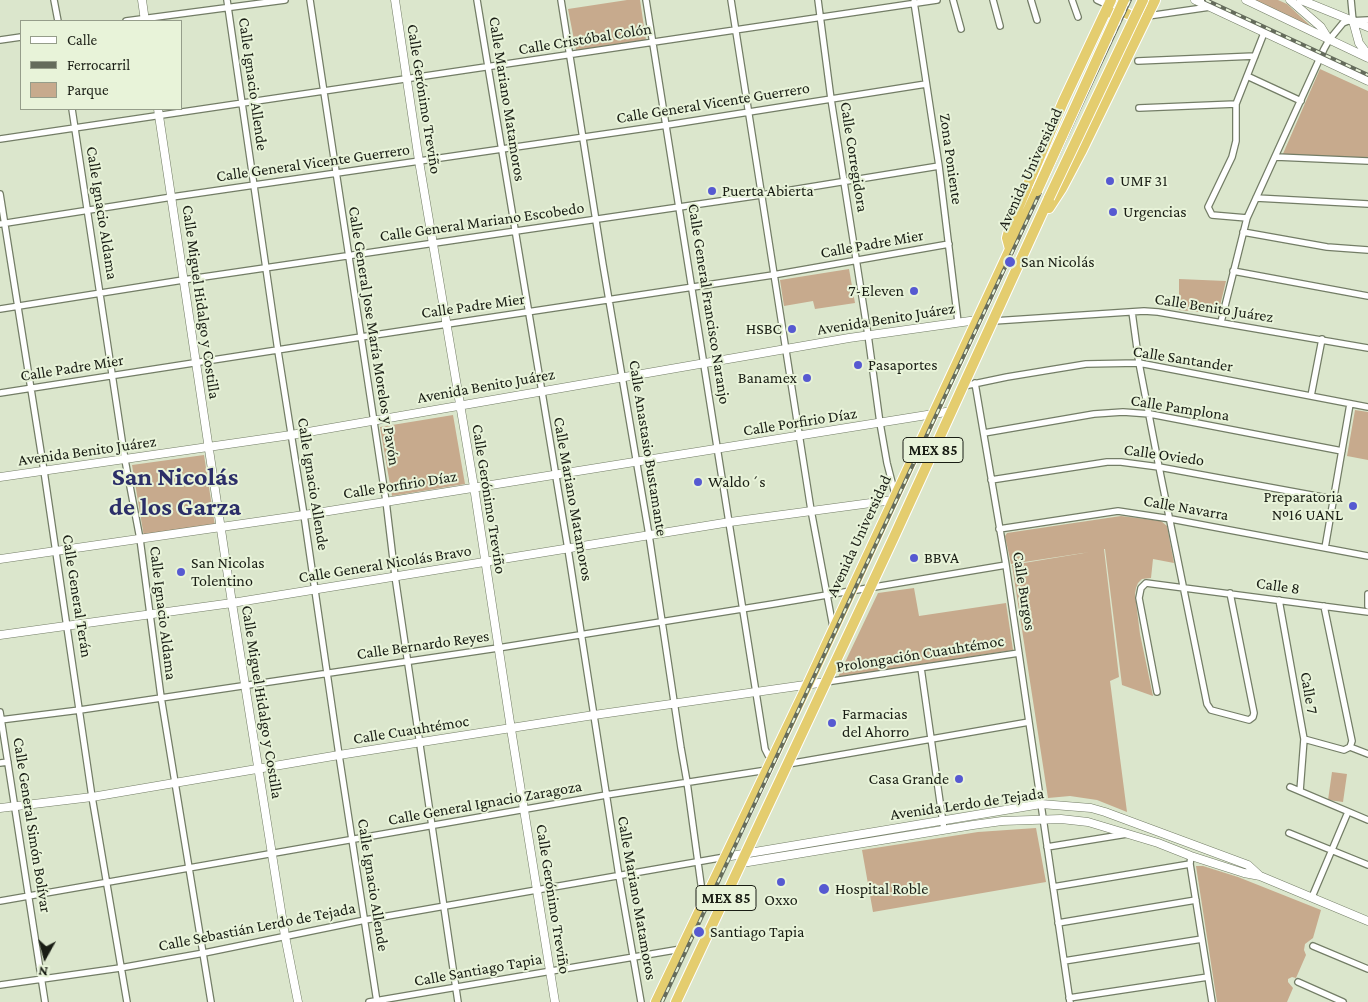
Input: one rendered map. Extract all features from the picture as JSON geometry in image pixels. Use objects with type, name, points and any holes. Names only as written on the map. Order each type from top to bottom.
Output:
[{"type":"highway","name":"Avenida Universidad","points":[[656,1002],[808,684],[1037,192],[1124,0]]},
{"type":"highway","name":"Avenida Universidad","points":[[676,1002],[964,386],[1049,198],[1143,0]]},
{"type":"highway","points":[[1040,218],[1053,204],[1062,188],[1155,0]]},
{"type":"highway","points":[[1010,249],[1007,238],[1010,227],[1063,102],[1110,3]]},
{"type":"highway","points":[[1103,17],[1110,14],[1126,13],[1133,17],[1141,30]]},
{"type":"street","points":[[54,0],[58,20]]},
{"type":"street","points":[[142,0],[145,20],[285,0]]},
{"type":"street","name":"Calle Ignacio Allende","points":[[227,0],[253,186],[377,1001]]},
{"type":"street","name":"Calle General Jose María Morelos y Pavón","points":[[310,0],[386,501],[395,576],[458,1002]]},
{"type":"street","name":"Calle Gerónimo Treviño","points":[[395,0],[432,243],[474,487],[555,1002]]},
{"type":"street","name":"Calle Mariano Matamoros","points":[[477,0],[641,1002]]},
{"type":"street","name":"Calle Anastasio Bustamante","points":[[561,0],[648,535],[704,902]]},
{"type":"street","name":"Calle General Francisco Naranjo","points":[[646,0],[765,749],[768,755],[773,758]]},
{"type":"street","points":[[730,0],[811,510],[834,628]]},
{"type":"street","name":"Calle Corregidora","points":[[818,0],[880,423],[894,498]]},
{"type":"street","name":"Calle Cristóbal Colón","points":[[182,109],[406,80],[937,0]]},
{"type":"street","points":[[953,0],[961,29]]},
{"type":"street","points":[[992,0],[1000,26]]},
{"type":"street","points":[[1031,0],[1037,20]]},
{"type":"street","points":[[1072,0],[1078,17]]},
{"type":"street","points":[[1097,0],[1110,3]]},
{"type":"street","points":[[1195,0],[1368,80]]},
{"type":"street","points":[[1246,0],[1368,57]]},
{"type":"street","points":[[1290,0],[1321,27],[1329,40]]},
{"type":"street","points":[[1301,0],[1368,27]]},
{"type":"street","points":[[1351,0],[1353,20],[1359,43],[1368,57]]},
{"type":"street","name":"Zona Poniente","points":[[914,2],[949,244],[958,322]]},
{"type":"street","points":[[1148,16],[1210,7]]},
{"type":"street","points":[[1221,322],[1247,218],[1320,58],[1329,40],[1343,23],[1353,20],[1368,20]]},
{"type":"street","points":[[1247,218],[1212,215],[1208,209],[1234,150],[1237,134],[1236,104],[1264,33]]},
{"type":"street","points":[[0,40],[20,37]]},
{"type":"street","points":[[1138,61],[1255,56]]},
{"type":"street","points":[[1247,76],[1302,100]]},
{"type":"street","name":"Calle General Vicente Guerrero","points":[[2,224],[172,197],[748,113],[926,84]]},
{"type":"street","points":[[1140,108],[1236,104]]},
{"type":"street","name":"Calle Ignacio Aldama","points":[[72,110],[140,539],[174,783],[212,1002]]},
{"type":"street","name":"Calle Cristóbal Colón","points":[[0,139],[177,110]]},
{"type":"street","name":"Calle Miguel Hidalgo y Costilla","points":[[158,112],[208,447],[222,528],[244,685],[285,936],[298,1002]]},
{"type":"street","points":[[1276,157],[1368,161]]},
{"type":"street","name":"Calle General Mariano Escobedo","points":[[0,309],[183,280],[761,195],[938,166]]},
{"type":"street","name":"Calle General Terán","points":[[0,194],[2,224],[18,306],[92,796],[127,1002]]},
{"type":"street","points":[[1256,198],[1368,204]]},
{"type":"street","points":[[1243,232],[1327,247],[1368,250]]},
{"type":"street","name":"Calle Padre Mier","points":[[0,393],[691,288],[949,244]]},
{"type":"street","points":[[1233,271],[1368,296]]},
{"type":"street","name":"Calle Benito Juárez","points":[[994,321],[1144,311],[1174,314],[1368,348]]},
{"type":"street","points":[[1132,312],[1159,466],[1208,704],[1211,710],[1249,720],[1253,717],[1254,713],[1230,593]]},
{"type":"street","name":"Avenida Benito Juárez","points":[[0,477],[291,435],[868,334],[976,320]]},
{"type":"street","points":[[1311,396],[1322,339]]},
{"type":"street","name":"Calle Santander","points":[[964,386],[1086,364],[1140,363],[1368,407]]},
{"type":"street","name":"Calle Burgos","points":[[975,383],[1006,565],[1070,1000]]},
{"type":"street","points":[[1325,548],[1350,404]]},
{"type":"street","name":"Calle Porfirio Díaz","points":[[0,559],[222,528],[952,411]]},
{"type":"street","name":"Calle Pamplona","points":[[984,434],[1094,414],[1123,412],[1150,414],[1342,451]]},
{"type":"street","name":"Calle Oviedo","points":[[991,480],[1107,462],[1122,462],[1159,466],[1333,498]]},
{"type":"street","name":"Calle General Nicolás Bravo","points":[[0,635],[232,603],[648,535],[894,498]]},
{"type":"street","name":"Calle Navarra","points":[[999,529],[1111,511],[1170,518],[1368,556]]},
{"type":"street","name":"Calle Bernardo Reyes","points":[[1,720],[498,648],[1006,565]]},
{"type":"street","name":"Calle 8","points":[[1157,692],[1139,598],[1142,586],[1150,582],[1368,612]]},
{"type":"street","points":[[1368,594],[1368,606]]},
{"type":"street","name":"Calle 7","points":[[1279,600],[1304,739],[1300,791]]},
{"type":"street","points":[[1324,606],[1352,741],[1350,748]]},
{"type":"street","name":"Prolongación Cuauhtémoc","points":[[826,682],[1019,653]]},
{"type":"street","points":[[920,668],[944,830]]},
{"type":"street","name":"Calle Cuauhtémoc","points":[[0,808],[92,796],[594,715],[826,682]]},
{"type":"street","name":"Calle General Simón Bolívar","points":[[0,712],[45,1002]]},
{"type":"street","points":[[788,764],[1029,722]]},
{"type":"street","points":[[1304,739],[1344,750],[1350,748],[1368,754]]},
{"type":"street","points":[[0,763],[8,762]]},
{"type":"street","name":"Calle General Ignacio Zaragoza","points":[[0,901],[606,795],[767,770]]},
{"type":"street","points":[[1290,787],[1368,820]]},
{"type":"street","name":"Avenida Lerdo de Tejada","points":[[725,856],[1041,804],[1106,812],[1248,865],[1260,876]]},
{"type":"street","points":[[1312,896],[1348,812]]},
{"type":"street","name":"Avenida Lerdo de Tejada","points":[[742,863],[1002,821],[1062,819],[1088,822],[1158,843],[1191,860],[1244,874],[1260,876],[1312,896],[1368,921]]},
{"type":"street","points":[[1289,833],[1368,865]]},
{"type":"street","points":[[1047,848],[1127,834]]},
{"type":"street","name":"Calle Sebastián Lerdo de Tejada","points":[[0,985],[120,968],[365,920],[725,856]]},
{"type":"street","points":[[1053,887],[1191,860],[1212,1002]]},
{"type":"street","points":[[1058,923],[1196,900]]},
{"type":"street","points":[[1064,961],[1202,939]]},
{"type":"street","points":[[1313,946],[1368,969]]},
{"type":"street","name":"Calle Santiago Tapia","points":[[369,1002],[681,949]]},
{"type":"street","points":[[1070,1000],[1208,977]]},
{"type":"street","points":[[1298,982],[1343,1002]]},
{"type":"green space","points":[[627,0],[640,0],[646,40],[576,50],[568,9]]},
{"type":"green space","points":[[1248,0],[1278,0],[1287,4],[1315,30]]},
{"type":"green space","points":[[1320,69],[1368,91],[1368,159],[1282,156]]},
{"type":"green space","points":[[849,269],[855,303],[815,309],[813,301],[784,306],[780,280]]},
{"type":"green space","points":[[1179,279],[1226,281],[1218,314],[1179,310]]},
{"type":"green space","points":[[1355,410],[1368,412],[1368,460],[1347,456]]},
{"type":"green space","points":[[453,415],[465,484],[392,496],[380,427]]},
{"type":"green space","points":[[204,455],[215,526],[144,537],[132,465]]},
{"type":"green space","points":[[1121,516],[1161,521],[1167,526],[1174,563],[1153,559],[1151,578],[1142,579],[1138,583],[1135,594],[1140,634],[1153,696],[1122,685],[1104,549],[1119,677],[1110,681],[1127,812],[1097,800],[1070,796],[1048,798],[1012,565],[1090,552],[1011,564],[1005,536],[1007,533]]},
{"type":"green space","points":[[914,588],[919,616],[1006,603],[1013,650],[838,677],[878,593]]},
{"type":"green space","points":[[1332,772],[1347,774],[1343,802],[1328,800]]},
{"type":"green space","points":[[1036,828],[1046,882],[873,912],[862,850],[978,832]]},
{"type":"green space","points":[[1196,866],[1203,866],[1238,877],[1321,910],[1313,938],[1305,944],[1304,950],[1306,955],[1296,978],[1288,979],[1293,988],[1287,1002],[1217,1002]]},
{"type":"railway","points":[[662,1002],[1130,0]]},
{"type":"railway","points":[[1206,0],[1368,75]]},
{"type":"place","name":"UMF 31","points":[[1110,181]]},
{"type":"place","name":"Puerta Abierta","points":[[712,191]]},
{"type":"place","name":"Urgencias","points":[[1113,212]]},
{"type":"place","name":"San Nicolás","points":[[1010,262]]},
{"type":"place","name":"7-Eleven","points":[[914,291]]},
{"type":"place","name":"HSBC","points":[[792,329]]},
{"type":"place","name":"Pasaportes","points":[[858,365]]},
{"type":"place","name":"Banamex","points":[[807,378]]},
{"type":"place","name":"Waldo´s","points":[[698,482]]},
{"type":"place","name":"Preparatoria Nº16 UANL","points":[[1353,506]]},
{"type":"place","name":"BBVA","points":[[914,558]]},
{"type":"place","name":"San Nicolas Tolentino","points":[[181,572]]},
{"type":"place","name":"Farmacias del Ahorro","points":[[832,723]]},
{"type":"place","name":"Casa Grande","points":[[959,779]]},
{"type":"place","name":"Oxxo","points":[[781,882]]},
{"type":"place","name":"Hospital Roble","points":[[824,889]]},
{"type":"place","name":"Santiago Tapia","points":[[699,932]]},
{"type":"district","name":"San Nicolás de los Garza","points":[[175,492]]}]
